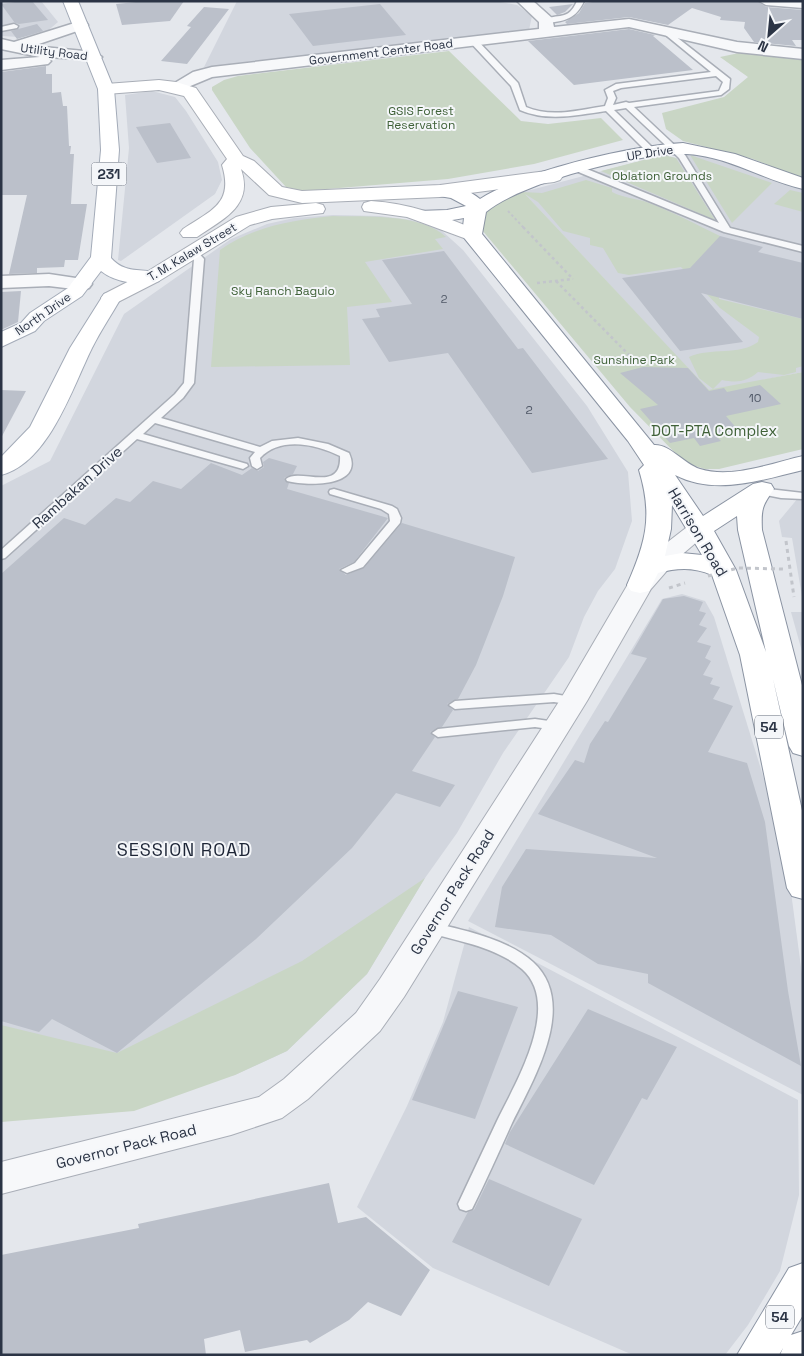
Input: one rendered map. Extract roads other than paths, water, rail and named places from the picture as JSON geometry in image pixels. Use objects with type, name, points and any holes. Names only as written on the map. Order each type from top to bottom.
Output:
[{"type":"main road","name":"231","points":[[70,1],[106,85],[110,150],[104,240],[100,258],[82,284]]},
{"type":"main road","points":[[106,85],[176,87]]},
{"type":"main road","name":"T. M. Kalaw Street","points":[[176,87],[190,92],[195,97],[236,160],[248,165],[288,202],[374,207],[425,215],[472,235]]},
{"type":"main road","name":"UP Drive","points":[[425,215],[447,216],[480,208],[498,196],[554,176],[651,150],[671,148],[696,149],[724,156],[803,184]]},
{"type":"main road","name":"T. M. Kalaw Street","points":[[111,298],[126,276],[224,208],[236,197],[238,181],[231,165],[236,160]]},
{"type":"main road","name":"UP Drive","points":[[440,191],[554,176]]},
{"type":"main road","points":[[425,215],[419,209],[420,199],[440,191],[471,199],[480,208],[472,220],[472,235]]},
{"type":"main road","name":"T. M. Kalaw Street","points":[[111,298],[152,278],[230,228],[288,202],[328,197],[440,191]]},
{"type":"main road","points":[[224,208],[262,215]]},
{"type":"main road","name":"Harrison Road","points":[[472,235],[637,437],[700,529],[716,573],[754,655],[803,888]]},
{"type":"main road","points":[[100,258],[110,270],[126,276],[152,278]]},
{"type":"main road","name":"North Drive","points":[[1,341],[28,327],[38,317],[60,303],[82,284]]},
{"type":"main road","points":[[28,327],[77,325],[111,298]]},
{"type":"main road","points":[[1,468],[18,456],[37,436],[58,402],[77,325]]},
{"type":"main road","points":[[618,413],[669,463],[693,476],[723,480],[803,464]]},
{"type":"main road","points":[[637,437],[658,491],[661,510],[659,534],[648,575]]},
{"type":"main road","name":"Governor Pack Road","points":[[700,529],[803,464]]},
{"type":"main road","name":"54","points":[[758,492],[750,505],[748,515],[803,746]]},
{"type":"main road","points":[[659,534],[700,529],[729,535],[740,540],[756,553]]},
{"type":"main road","points":[[648,575],[676,561],[697,560],[716,573]]},
{"type":"main road","name":"54","points":[[757,1355],[803,1280]]},
{"type":"main road","points":[[800,1355],[803,1349]]},
{"type":"street","points":[[524,1],[547,27]]},
{"type":"street","points":[[766,1],[803,4]]},
{"type":"street","name":"Government Center Road","points":[[176,87],[199,75],[212,72],[473,41],[547,27],[629,23],[698,39]]},
{"type":"street","name":"Utility Road","points":[[8,46],[81,25]]},
{"type":"street","points":[[698,39],[754,43],[803,40]]},
{"type":"street","points":[[698,39],[759,50],[803,54]]},
{"type":"street","name":"Utility Road","points":[[8,46],[94,58]]},
{"type":"street","points":[[8,46],[1,64],[94,58]]},
{"type":"street","points":[[1,282],[50,280],[82,284]]},
{"type":"street","name":"Governor Pack Road","points":[[1,1178],[231,1120],[270,1108],[296,1089],[368,1022],[573,701],[648,575],[700,529]]},
{"type":"lane","points":[[547,27],[574,15],[579,10],[581,1]]},
{"type":"lane","points":[[1,29],[14,26]]},
{"type":"lane","points":[[473,41],[515,85],[520,94],[521,104],[527,111],[557,115],[721,93],[725,89],[727,81],[665,30]]},
{"type":"lane","points":[[608,108],[612,98],[609,90],[619,86],[718,73]]},
{"type":"lane","points":[[612,98],[630,105],[682,157],[726,230]]},
{"type":"lane","points":[[608,108],[651,150]]},
{"type":"lane","points":[[579,169],[726,230],[803,249]]},
{"type":"lane","name":"Rambakan Drive","points":[[1,556],[180,396],[189,383],[199,259],[192,251]]},
{"type":"lane","points":[[153,419],[260,450]]},
{"type":"lane","points":[[135,435],[242,466]]},
{"type":"lane","points":[[256,466],[255,458],[260,450],[274,444],[300,442],[325,446],[345,455],[347,462],[345,470],[337,477],[312,482],[291,479]]},
{"type":"lane","points":[[334,492],[386,507],[393,510],[396,515],[396,521],[359,564],[347,570]]},
{"type":"lane","points":[[758,492],[803,496]]},
{"type":"lane","points":[[455,705],[554,698],[573,701]]},
{"type":"lane","points":[[438,733],[535,723],[556,726]]},
{"type":"lane","points":[[428,927],[488,946],[524,962],[536,974],[544,1001],[542,1036],[536,1054],[466,1204]]},
{"type":"district","name":"SESSION ROAD","points":[[184,849]]},
{"type":"park label","name":"GSIS Forest Reservation","points":[[421,118]]},
{"type":"park label","name":"Oblation Grounds","points":[[662,176]]},
{"type":"park label","name":"Sky Ranch Baguio","points":[[283,291]]},
{"type":"park label","name":"Sunshine Park","points":[[634,360]]},
{"type":"park label","name":"DOT-PTA Complex","points":[[714,430]]}]
